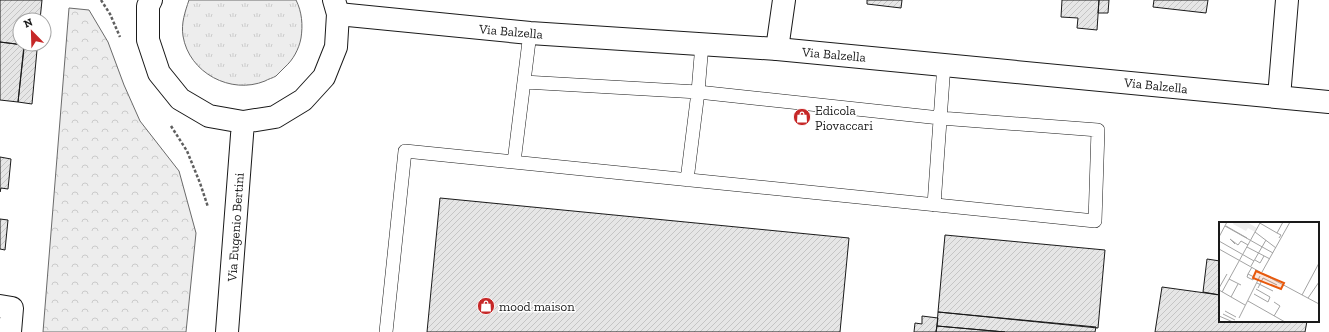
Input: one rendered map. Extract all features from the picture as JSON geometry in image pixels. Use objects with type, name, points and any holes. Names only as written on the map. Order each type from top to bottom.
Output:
[{"type":"street","points":[[151,0],[148,6],[148,40],[159,73],[180,99],[209,116],[243,122],[275,117],[302,100],[324,76],[336,46],[336,7]]},
{"type":"street","points":[[777,49],[784,0]]},
{"type":"street","points":[[1279,97],[1287,0]]},
{"type":"street","name":"Via Balzella","points":[[336,7],[530,33],[777,49],[1329,102]]},
{"type":"street","name":"Via Eugenio Bertini","points":[[227,332],[243,122]]},
{"type":"street","points":[[0,306],[12,308],[10,332]]},
{"type":"lane","points":[[514,162],[530,33]]},
{"type":"lane","points":[[687,180],[698,92],[702,44]]},
{"type":"lane","points":[[934,205],[944,64]]},
{"type":"lane","points":[[386,332],[406,151],[1095,221],[1098,130],[940,118],[698,92],[524,82]]},
{"type":"green space","points":[[189,0],[296,0],[300,9],[302,28],[300,42],[293,58],[276,76],[252,85],[226,83],[214,78],[194,61],[187,49],[183,36],[183,22]]},
{"type":"green space","points":[[69,8],[89,10],[108,42],[124,85],[140,121],[179,171],[196,233],[186,332],[43,332]]},
{"type":"building","points":[[0,0],[42,0],[41,12],[12,12],[12,44],[0,42]]},
{"type":"building","points":[[867,0],[902,0],[901,8],[867,4]]},
{"type":"building","points":[[1062,0],[1099,0],[1097,30],[1077,28],[1078,18],[1061,17]]},
{"type":"building","points":[[1099,0],[1109,0],[1108,13],[1098,13]]},
{"type":"building","points":[[1154,0],[1208,0],[1206,13],[1153,7]]},
{"type":"building","points":[[0,42],[12,44],[12,52],[23,52],[18,102],[0,100]]},
{"type":"building","points":[[24,52],[37,52],[32,104],[18,102]]},
{"type":"building","points":[[0,157],[11,159],[8,189],[1,188],[0,192]]},
{"type":"building","points":[[440,198],[849,238],[840,332],[427,332]]},
{"type":"building","points":[[0,219],[8,220],[5,250],[0,249]]},
{"type":"building","points":[[945,235],[1105,250],[1098,328],[938,312]]},
{"type":"building","points":[[1207,259],[1219,261],[1219,295],[1203,292]]},
{"type":"building","points":[[1162,287],[1219,295],[1219,322],[1307,322],[1305,332],[1155,332]]},
{"type":"building","points":[[938,312],[1096,327],[1095,332],[1005,332],[937,326]]},
{"type":"building","points":[[922,316],[938,318],[936,332],[914,332],[915,323],[922,324]]},
{"type":"building","points":[[937,326],[1005,332],[936,332]]},
{"type":"place","name":"Edicola Piovaccari","points":[[802,117]]},
{"type":"place","name":"mood maison","points":[[486,306]]}]
